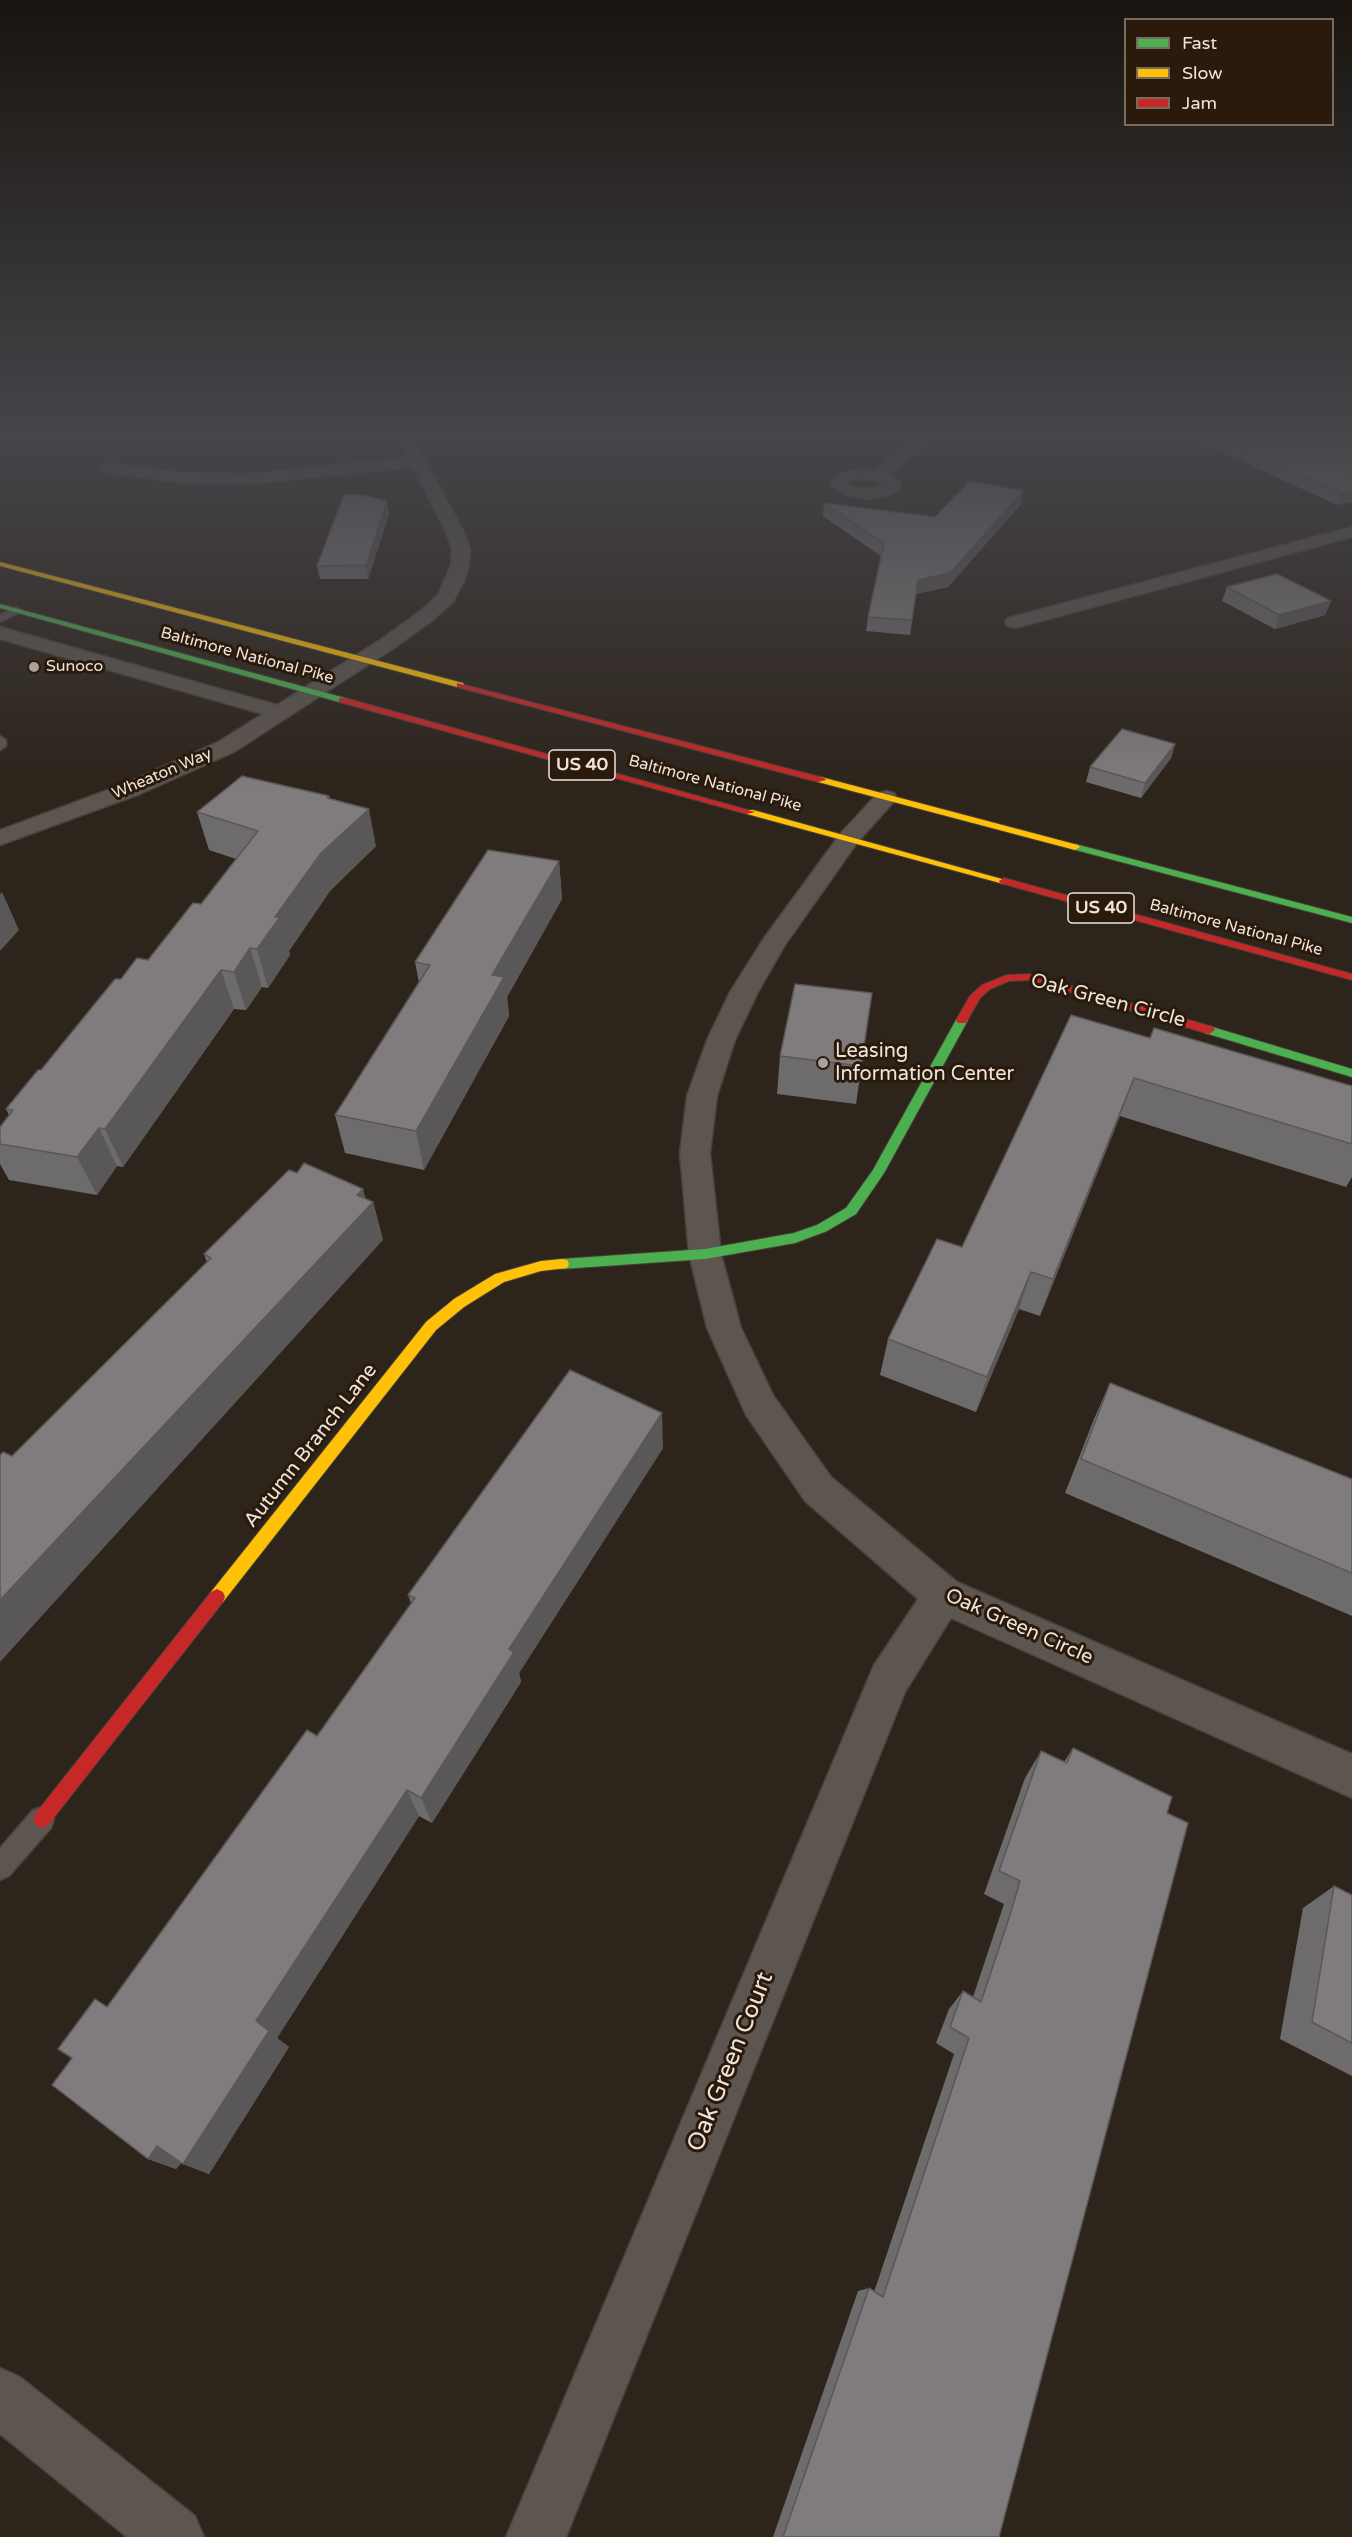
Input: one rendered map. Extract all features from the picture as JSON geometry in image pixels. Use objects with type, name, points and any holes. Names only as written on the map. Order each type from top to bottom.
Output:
[{"type":"main road","name":"Baltimore National Pike","points":[[0,564],[1352,920]]},
{"type":"main road","name":"Baltimore National Pike","points":[[0,606],[1352,977]]},
{"type":"main road","name":"Oak Green Circle","points":[[705,1254],[795,1238],[822,1228],[851,1211],[878,1173],[976,996],[986,987],[1007,978],[1029,978],[1058,984],[1352,1073]]},
{"type":"main road","name":"Autumn Branch Lane","points":[[42,1819],[431,1326],[459,1303],[500,1278],[541,1266],[705,1254]]},
{"type":"street","name":"Wheaton Way","points":[[3,834],[186,766],[226,747],[282,713],[426,616],[446,598],[455,581],[461,554]]},
{"type":"street","points":[[1015,622],[1268,554]]},
{"type":"street","points":[[0,633],[282,713]]},
{"type":"street","name":"Oak Green Circle","points":[[886,798],[849,838],[773,944],[744,992],[721,1040],[702,1096],[695,1153],[705,1254],[724,1328],[759,1404],[818,1489],[943,1595],[1352,1776]]},
{"type":"street","name":"Oak Green Court","points":[[536,2537],[889,1679],[943,1595]]},
{"type":"street","points":[[0,2397],[174,2537]]},
{"type":"lane","points":[[0,619],[16,610]]},
{"type":"lane","points":[[0,740],[0,746]]},
{"type":"lane","points":[[0,1867],[42,1819]]},
{"type":"building","points":[[321,554],[369,554],[366,565],[317,566]]},
{"type":"building","points":[[882,554],[967,554],[950,573],[918,580],[912,620],[868,617]]},
{"type":"building","points":[[1277,574],[1331,601],[1279,615],[1227,587]]},
{"type":"building","points":[[1122,729],[1175,744],[1145,783],[1090,767]]},
{"type":"building","points":[[242,776],[329,796],[327,798],[369,809],[321,853],[275,917],[280,917],[257,949],[250,948],[234,972],[221,970],[105,1129],[99,1128],[77,1157],[0,1144],[0,1127],[13,1110],[6,1109],[38,1070],[41,1070],[115,979],[121,979],[137,958],[148,960],[193,903],[201,904],[258,831],[197,812]]},
{"type":"building","points":[[488,850],[559,861],[492,975],[504,977],[416,1131],[335,1115],[430,965],[415,962]]},
{"type":"building","points":[[795,984],[872,993],[861,1066],[780,1056]]},
{"type":"building","points":[[1071,1015],[1150,1038],[1154,1028],[1352,1086],[1352,1144],[1134,1078],[1053,1279],[1031,1272],[987,1377],[888,1339],[937,1239],[962,1247]]},
{"type":"building","points":[[304,1163],[363,1189],[357,1195],[373,1202],[0,1600],[0,1455],[3,1452],[12,1456],[211,1258],[204,1254],[289,1170],[297,1173]]},
{"type":"building","points":[[570,1370],[662,1413],[509,1649],[514,1652],[421,1798],[407,1790],[256,2021],[269,2031],[183,2164],[157,2146],[148,2159],[52,2085],[72,2058],[58,2049],[95,1999],[107,2007],[307,1730],[317,1736],[415,1598],[408,1595]]},
{"type":"building","points":[[1110,1383],[1352,1479],[1352,1573],[1081,1459]]},
{"type":"building","points":[[1073,1748],[1172,1797],[1167,1813],[1188,1823],[999,2537],[783,2537],[869,2288],[883,2297],[969,2038],[950,2027],[963,1991],[981,2002],[1010,1915],[1020,1881],[999,1871],[1041,1751],[1067,1763]]},
{"type":"building","points":[[1334,1886],[1352,1895],[1352,2043],[1312,2022]]},
{"type":"traffic: fast","points":[[0,606],[342,700]]},
{"type":"traffic: fast","points":[[1075,847],[1352,920]]},
{"type":"traffic: fast","points":[[562,1264],[705,1254],[795,1238],[822,1228],[851,1211],[878,1173],[962,1020]]},
{"type":"traffic: fast","points":[[1209,1030],[1352,1073]]},
{"type":"traffic: slow","points":[[0,564],[460,685]]},
{"type":"traffic: slow","points":[[821,780],[1075,847]]},
{"type":"traffic: slow","points":[[750,812],[1004,881]]},
{"type":"traffic: slow","points":[[217,1597],[431,1326],[459,1303],[500,1278],[541,1266],[562,1264]]},
{"type":"traffic: jam","points":[[460,685],[821,780]]},
{"type":"traffic: jam","points":[[342,700],[750,812]]},
{"type":"traffic: jam","points":[[1004,881],[1352,977]]},
{"type":"traffic: jam","points":[[962,1020],[976,996],[986,987],[1007,978],[1029,977],[1209,1030]]},
{"type":"traffic: jam","points":[[42,1819],[217,1597]]},
{"type":"place","name":"Sunoco","points":[[34,667]]},
{"type":"place","name":"Leasing Information Center","points":[[823,1063]]}]
